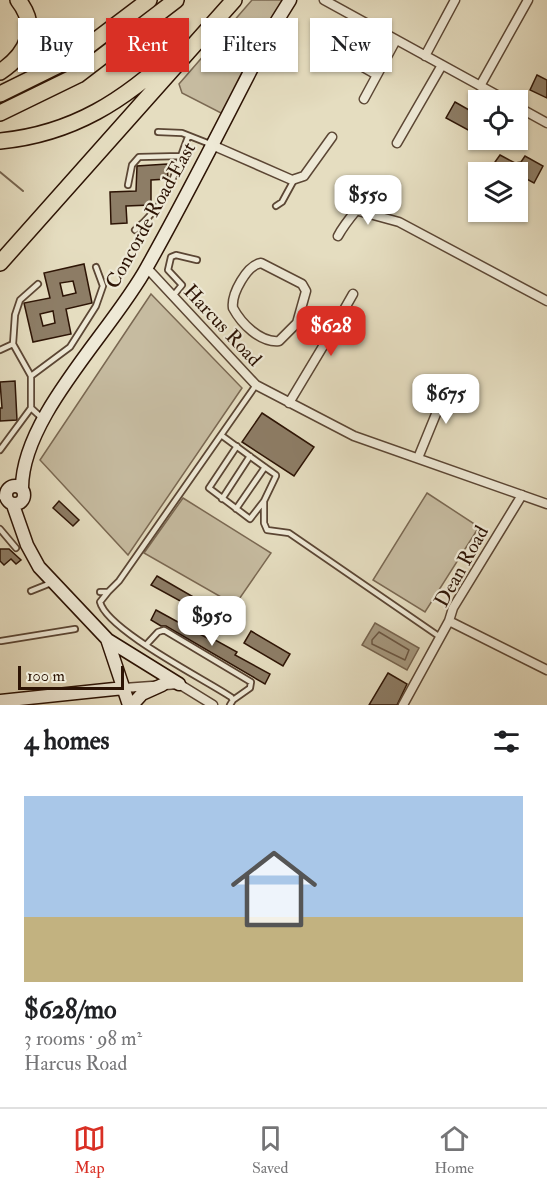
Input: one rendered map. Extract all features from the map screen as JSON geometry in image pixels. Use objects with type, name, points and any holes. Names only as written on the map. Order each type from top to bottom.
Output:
[{"type":"highway","points":[[0,72],[18,59],[27,46],[30,26],[26,10],[18,0]]},
{"type":"highway","points":[[0,94],[71,59],[149,0]]},
{"type":"highway","points":[[0,119],[78,75],[176,0]]},
{"type":"highway","points":[[4,140],[82,121],[117,102],[153,74],[233,0]]},
{"type":"highway","points":[[0,263],[233,0]]},
{"type":"highway","points":[[0,113],[37,97]]},
{"type":"main road","name":"Concorde Road East","points":[[131,705],[107,639],[33,557],[21,528],[12,496],[43,419],[147,268],[272,29],[290,0]]},
{"type":"main road","points":[[107,639],[179,684]]},
{"type":"main road","points":[[131,705],[142,694],[162,685]]},
{"type":"main road","points":[[0,700],[45,700],[124,688]]},
{"type":"street","points":[[324,0],[487,90]]},
{"type":"street","points":[[425,56],[455,0]]},
{"type":"street","points":[[480,86],[528,0]]},
{"type":"street","points":[[364,99],[396,40]]},
{"type":"street","points":[[397,144],[442,65]]},
{"type":"street","points":[[372,72],[377,75]]},
{"type":"street","points":[[528,113],[547,123]]},
{"type":"street","points":[[212,145],[294,180],[304,176],[332,137]]},
{"type":"street","points":[[338,236],[375,185]]},
{"type":"street","points":[[355,210],[399,222],[547,301]]},
{"type":"street","points":[[265,263],[305,287],[306,299],[297,323],[282,339],[274,342],[252,331],[235,313],[232,303],[234,296],[254,265],[265,263]]},
{"type":"street","name":"Harcus Road","points":[[147,268],[256,385],[354,436],[547,504]]},
{"type":"street","points":[[289,403],[353,294]]},
{"type":"street","points":[[297,323],[325,343]]},
{"type":"street","points":[[418,458],[445,392],[456,387]]},
{"type":"street","name":"Dean Road","points":[[522,495],[453,608],[449,621],[547,670]]},
{"type":"street","points":[[403,705],[449,621]]},
{"type":"street","points":[[124,688],[179,684],[213,705]]},
{"type":"lane","points":[[158,132],[183,133],[212,145]]},
{"type":"lane","points":[[135,230],[155,213],[168,195],[188,137]]},
{"type":"lane","points":[[128,185],[132,165],[139,157],[181,156]]},
{"type":"lane","points":[[276,206],[282,202],[294,180]]},
{"type":"lane","points":[[173,296],[182,285],[168,270],[171,257],[176,255],[197,260]]},
{"type":"lane","points":[[31,376],[70,347],[91,314],[103,286],[96,267]]},
{"type":"lane","points":[[0,450],[31,408],[31,376],[13,344],[15,315],[20,300],[38,284]]},
{"type":"lane","points":[[0,350],[13,344]]},
{"type":"lane","points":[[146,645],[158,632],[164,630],[251,682],[250,688],[232,703],[146,645],[105,614],[100,602],[136,557],[256,385]]},
{"type":"lane","points":[[31,408],[43,419]]},
{"type":"lane","points":[[221,435],[237,446],[277,477],[264,501],[250,519],[210,491],[210,486],[237,446]]},
{"type":"lane","points":[[222,499],[250,456]]},
{"type":"lane","points":[[236,509],[265,467]]},
{"type":"lane","points":[[264,501],[264,523],[267,530],[289,533],[440,637]]},
{"type":"lane","points":[[0,529],[16,548]]},
{"type":"lane","points":[[31,591],[54,582]]},
{"type":"lane","points":[[100,592],[108,592]]},
{"type":"lane","points":[[0,634],[0,641],[75,629]]},
{"type":"shaded area","points":[[252,0],[285,0],[276,18],[236,18]]},
{"type":"shaded area","points":[[201,59],[201,72],[250,72],[231,112],[221,113],[182,93],[179,84]]},
{"type":"shaded area","points":[[151,294],[242,388],[128,555],[40,460]]},
{"type":"shaded area","points":[[427,493],[479,527],[425,612],[373,580]]},
{"type":"shaded area","points":[[183,498],[271,553],[235,605],[144,553]]},
{"type":"water","points":[[375,623],[419,648],[407,670],[362,645]]},
{"type":"building","points":[[537,75],[547,80],[547,98],[530,90]]},
{"type":"building","points":[[455,102],[468,109],[468,130],[446,118]]},
{"type":"building","points":[[500,155],[513,162],[495,162]]},
{"type":"building","points":[[525,156],[543,166],[534,183],[528,180],[528,162],[521,162]]},
{"type":"building","points":[[167,164],[168,179],[151,180],[151,205],[126,206],[127,223],[111,224],[110,192],[136,191],[137,166]]},
{"type":"building","points":[[84,264],[92,303],[66,309],[71,334],[33,342],[24,303],[50,298],[44,273]],"holes":[[[73,281],[76,293],[63,296],[60,283]],[[53,311],[55,323],[43,326],[40,314]]]},
{"type":"building","points":[[15,381],[17,420],[0,421],[0,408],[2,408],[0,382]]},
{"type":"building","points":[[262,413],[314,447],[294,476],[242,442]]},
{"type":"building","points":[[59,501],[79,520],[73,526],[53,508]]},
{"type":"building","points":[[0,549],[9,549],[21,560],[16,564],[11,559],[4,565],[0,561]]},
{"type":"building","points":[[157,576],[228,617],[224,625],[151,585]]},
{"type":"building","points":[[156,610],[237,652],[235,655],[270,674],[265,684],[166,626],[161,626],[151,620]]},
{"type":"building","points":[[251,631],[290,654],[283,666],[244,643]]},
{"type":"building","points":[[388,673],[407,684],[397,705],[369,705]]},
{"type":"waterway","points":[[0,172],[23,191]]}]
